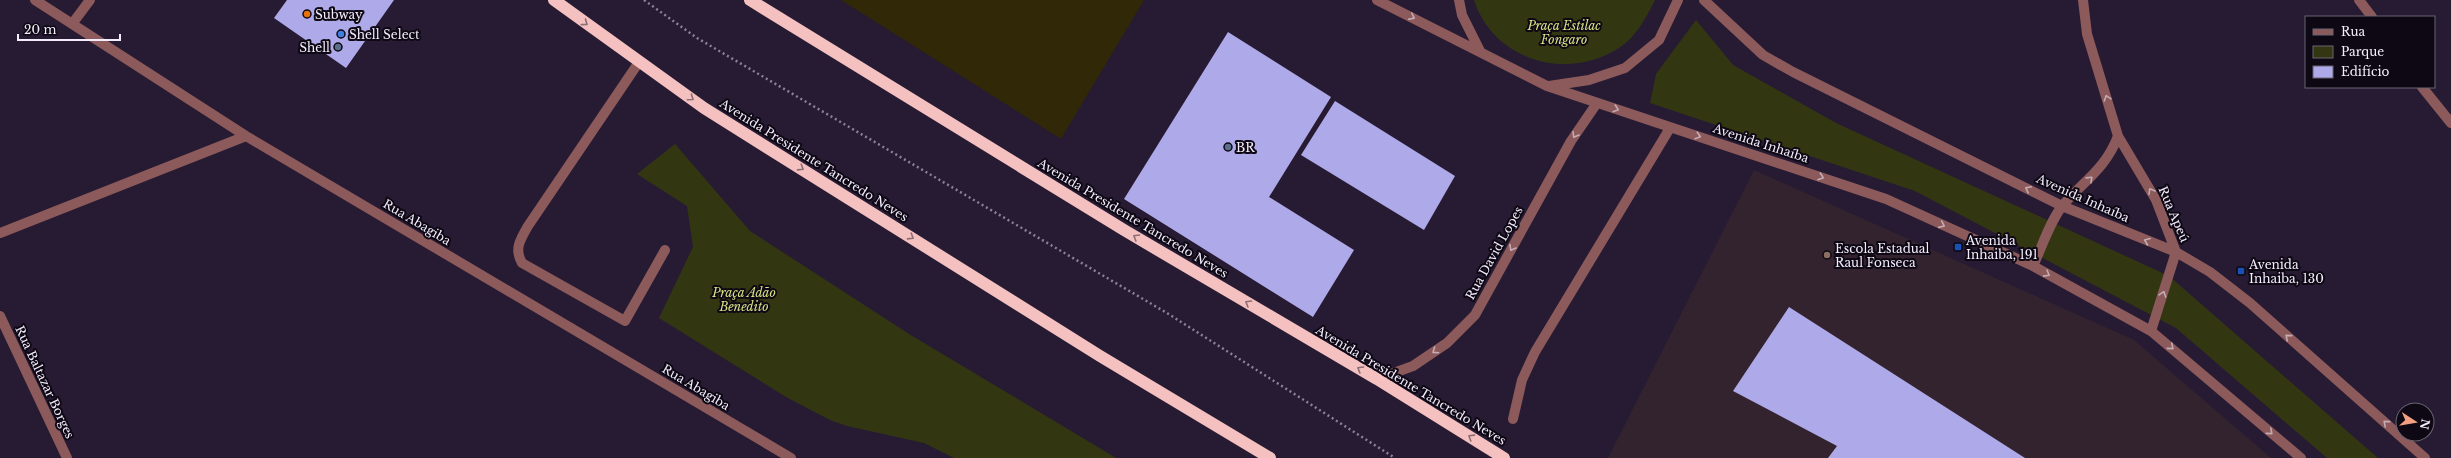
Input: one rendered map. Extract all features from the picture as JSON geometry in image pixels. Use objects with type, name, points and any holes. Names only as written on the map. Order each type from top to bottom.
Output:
[{"type":"highway","name":"Avenida Presidente Tancredo Neves","points":[[554,0],[704,108],[1100,356],[1270,458]]},
{"type":"highway","name":"Avenida Presidente Tancredo Neves","points":[[750,0],[1124,230],[1377,379],[1504,458]]},
{"type":"street","name":"Rua Abagiba","points":[[35,0],[246,136],[792,458]]},
{"type":"street","points":[[72,24],[90,0]]},
{"type":"street","points":[[1377,0],[1547,86],[1589,80],[1625,68],[1659,40],[1678,0]]},
{"type":"street","points":[[1459,0],[1462,15],[1480,52]]},
{"type":"street","name":"Avenida Inhaíba","points":[[1704,0],[1763,55],[2062,206],[2176,252],[2210,272],[2250,303],[2425,458]]},
{"type":"street","name":"Rua Apeú","points":[[2083,0],[2087,34],[2118,136],[2156,200],[2176,252],[2151,331]]},
{"type":"street","points":[[2359,0],[2371,16]]},
{"type":"street","points":[[639,62],[528,226],[519,241],[517,254],[522,264],[625,321],[665,250]]},
{"type":"street","name":"Avenida Inhaíba","points":[[1547,86],[1886,199],[2034,266],[2151,331],[2301,458]]},
{"type":"street","points":[[2423,88],[2437,108],[2451,123]]},
{"type":"street","name":"Rua David Lopes","points":[[1377,379],[1413,366],[1447,343],[1475,315],[1571,141],[1597,103]]},
{"type":"street","points":[[1513,420],[1522,380],[1535,352],[1670,128]]},
{"type":"street","points":[[0,233],[246,136]]},
{"type":"street","points":[[2034,266],[2062,206],[2100,168],[2112,153],[2118,136]]},
{"type":"street","name":"Rua Baltazar Borges","points":[[0,316],[66,458]]},
{"type":"path","points":[[644,0],[697,38],[1167,313],[1396,458]]},
{"type":"shaded area","name":"Escola Estadual Raul Fonseca","points":[[1754,170],[2134,340],[2271,458],[1608,458]]},
{"type":"green space","name":"Praça Estilac Fongaro","points":[[1474,0],[1655,0],[1635,33],[1619,48],[1599,58],[1577,63],[1555,64],[1534,59],[1515,51],[1497,38],[1484,21]]},
{"type":"green space","points":[[1696,20],[1733,65],[1836,123],[2169,276],[2378,458],[2327,458],[2176,328],[1915,191],[1650,103],[1656,74]]},
{"type":"green space","name":"Praça Adão Benedito","points":[[675,144],[750,231],[909,334],[1116,458],[954,458],[924,443],[847,426],[830,420],[786,397],[659,318],[693,247],[687,206],[637,174]]},
{"type":"sand","points":[[841,0],[1144,0],[1061,139]]},
{"type":"building","name":"Shell","points":[[287,0],[394,0],[346,68],[274,18]]},
{"type":"building","name":"BR","points":[[1228,32],[1331,97],[1269,197],[1354,250],[1313,317],[1124,199]]},
{"type":"building","points":[[1335,101],[1455,176],[1424,230],[1301,155]]},
{"type":"building","points":[[1789,307],[2025,458],[1828,458],[1837,446],[1733,391]]},
{"type":"place","name":"Subway","points":[[307,14]]},
{"type":"place","name":"Shell Select","points":[[341,34]]},
{"type":"place","name":"Shell","points":[[338,47]]},
{"type":"place","name":"BR","points":[[1228,147]]},
{"type":"place","name":"Avenida Inhaiba, 191","points":[[1958,247]]},
{"type":"place","name":"Escola Estadual Raul Fonseca","points":[[1827,255]]},
{"type":"place","name":"Avenida Inhaiba, 130","points":[[2241,271]]}]
